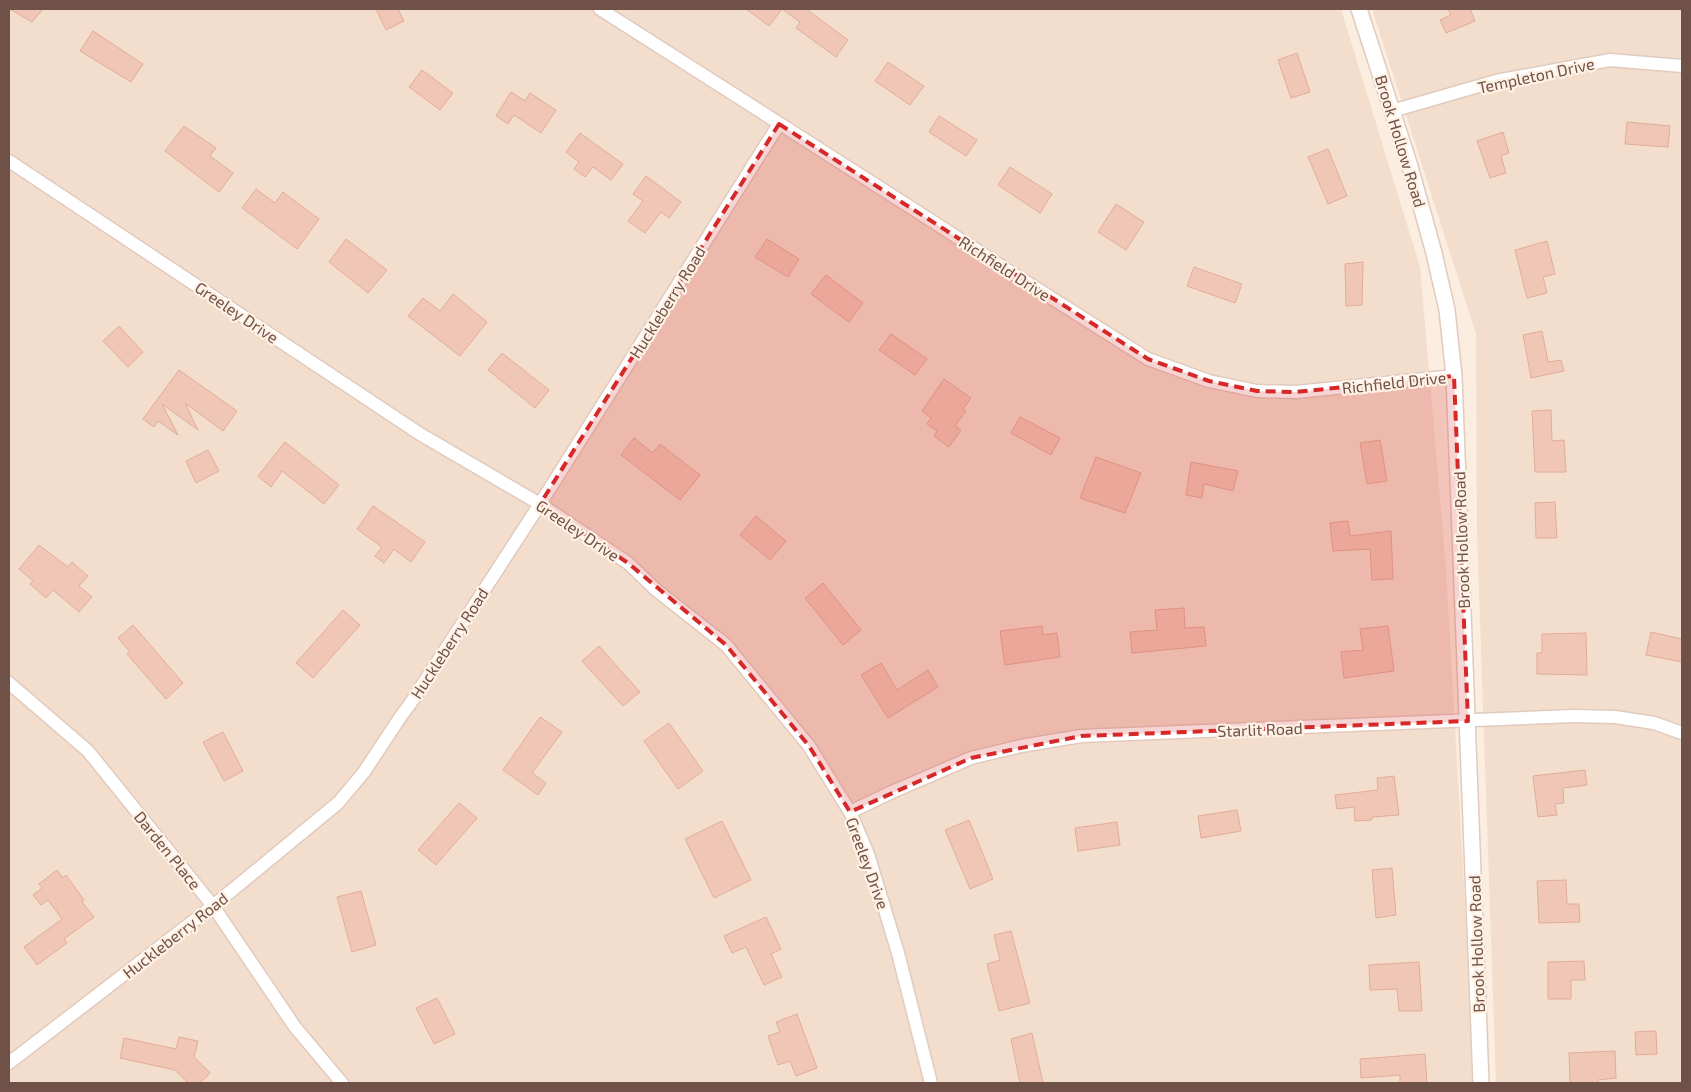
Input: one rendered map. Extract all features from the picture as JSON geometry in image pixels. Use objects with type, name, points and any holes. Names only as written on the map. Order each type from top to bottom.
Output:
[{"type":"street","name":"Richfield Drive","points":[[600,9],[1148,359],[1210,381],[1257,391],[1296,392],[1454,376]]},
{"type":"street","name":"Brook Hollow Road","points":[[1359,9],[1409,163],[1448,310],[1454,376],[1481,1083]]},
{"type":"street","name":"Templeton Drive","points":[[1392,111],[1496,81],[1610,60],[1682,66]]},
{"type":"street","name":"Huckleberry Road","points":[[9,1063],[213,906],[338,803],[364,772],[540,504],[779,124]]},
{"type":"street","name":"Greeley Drive","points":[[9,160],[420,434],[540,504],[628,563],[655,589],[726,645],[809,746],[850,812],[868,854],[898,953],[930,1083]]},
{"type":"street","name":"Darden Place","points":[[9,684],[88,751],[213,906],[295,1027],[342,1083]]},
{"type":"street","name":"Starlit Road","points":[[850,812],[971,758],[1021,746],[1081,736],[1563,716],[1615,717],[1654,723],[1682,733]]},
{"type":"highlighted area","points":[[779,124],[1148,359],[1209,381],[1257,391],[1296,392],[1454,376],[1468,721],[1081,736],[971,758],[850,812],[809,746],[726,645],[628,563],[540,504]]},
{"type":"shaded area","points":[[9,9],[1341,9],[1420,267],[1446,567],[1475,1083],[9,1083]]},
{"type":"shaded area","points":[[1372,9],[1682,9],[1682,1083],[1496,1083],[1477,533],[1476,334]]},
{"type":"building","points":[[10,9],[43,9],[32,22]]},
{"type":"building","points":[[376,9],[398,9],[404,21],[386,30]]},
{"type":"building","points":[[746,9],[782,9],[769,26]]},
{"type":"building","points":[[782,9],[806,9],[848,40],[836,57],[796,28],[800,22]]},
{"type":"building","points":[[1448,9],[1470,9],[1475,21],[1446,33],[1440,20],[1451,15]]},
{"type":"building","points":[[93,31],[143,64],[131,82],[80,51]]},
{"type":"building","points":[[1297,53],[1310,92],[1291,98],[1278,60]]},
{"type":"building","points":[[888,62],[924,86],[910,105],[875,81]]},
{"type":"building","points":[[422,70],[453,93],[440,110],[409,87]]},
{"type":"building","points":[[511,92],[525,101],[530,93],[556,110],[541,133],[514,115],[508,124],[496,116]]},
{"type":"building","points":[[939,116],[977,140],[966,156],[929,132]]},
{"type":"building","points":[[1627,122],[1670,126],[1668,147],[1625,144]]},
{"type":"building","points":[[184,126],[216,148],[210,156],[233,173],[219,192],[165,151]]},
{"type":"building","points":[[1503,132],[1509,153],[1501,156],[1506,173],[1490,178],[1477,141]]},
{"type":"building","points":[[580,133],[623,164],[611,180],[593,167],[585,177],[574,169],[579,162],[566,152]]},
{"type":"building","points":[[1328,149],[1347,196],[1328,204],[1308,157]]},
{"type":"building","points":[[1010,167],[1052,194],[1040,213],[998,185]]},
{"type":"building","points":[[646,176],[681,202],[669,218],[661,212],[645,233],[628,221],[643,201],[633,194]]},
{"type":"building","points":[[256,189],[275,203],[283,192],[319,219],[297,249],[242,208]]},
{"type":"building","points":[[1116,204],[1144,222],[1126,250],[1098,232]]},
{"type":"building","points":[[346,239],[387,270],[368,293],[329,262]]},
{"type":"building","points":[[767,239],[799,259],[788,277],[755,257]]},
{"type":"building","points":[[1547,241],[1555,274],[1543,277],[1547,293],[1527,298],[1515,250]]},
{"type":"building","points":[[1363,262],[1362,305],[1346,306],[1345,264]]},
{"type":"building","points":[[1194,267],[1242,284],[1235,303],[1187,286]]},
{"type":"building","points":[[826,275],[863,303],[849,322],[811,294]]},
{"type":"building","points":[[453,294],[487,322],[460,356],[408,316],[423,298],[440,311]]},
{"type":"building","points":[[119,326],[143,352],[128,367],[103,341]]},
{"type":"building","points":[[1542,331],[1548,362],[1561,360],[1564,371],[1531,378],[1523,335]]},
{"type":"building","points":[[891,334],[927,359],[915,375],[879,350]]},
{"type":"building","points":[[502,353],[549,390],[535,408],[488,370]]},
{"type":"building","points":[[179,370],[237,411],[223,431],[185,403],[198,430],[162,404],[178,435],[158,421],[154,427],[143,419]]},
{"type":"building","points":[[944,379],[971,398],[963,409],[966,411],[955,426],[961,430],[949,447],[934,436],[937,431],[927,424],[931,418],[922,411]]},
{"type":"building","points":[[1551,410],[1552,441],[1564,440],[1566,472],[1535,472],[1532,411]]},
{"type":"building","points":[[1020,417],[1060,438],[1051,455],[1011,433]]},
{"type":"building","points":[[634,438],[653,453],[660,444],[700,475],[680,500],[621,455]]},
{"type":"building","points":[[1380,440],[1387,481],[1367,484],[1360,443]]},
{"type":"building","points":[[285,442],[339,485],[324,504],[282,471],[271,487],[258,476]]},
{"type":"building","points":[[208,450],[219,471],[196,483],[186,461]]},
{"type":"building","points":[[1096,457],[1141,473],[1125,513],[1080,498]]},
{"type":"building","points":[[1191,462],[1238,471],[1233,491],[1204,484],[1202,498],[1186,495]]},
{"type":"building","points":[[1555,502],[1557,538],[1536,538],[1535,503]]},
{"type":"building","points":[[373,506],[425,542],[411,562],[394,549],[384,563],[375,556],[382,547],[357,529]]},
{"type":"building","points":[[756,516],[786,541],[770,560],[740,535]]},
{"type":"building","points":[[1348,521],[1350,536],[1391,531],[1393,579],[1372,580],[1370,549],[1333,551],[1330,523]]},
{"type":"building","points":[[39,545],[68,567],[72,562],[88,576],[79,586],[92,597],[79,612],[53,590],[46,598],[30,584],[33,581],[19,569]]},
{"type":"building","points":[[823,583],[861,630],[843,645],[805,598]]},
{"type":"building","points":[[1184,608],[1185,628],[1204,627],[1206,646],[1132,653],[1130,632],[1157,630],[1155,610]]},
{"type":"building","points":[[343,610],[360,625],[313,678],[296,663]]},
{"type":"building","points":[[133,625],[183,683],[166,699],[127,654],[130,652],[118,638]]},
{"type":"building","points":[[1042,626],[1043,635],[1057,633],[1060,657],[1005,665],[1000,631]]},
{"type":"building","points":[[1388,626],[1394,671],[1344,678],[1341,652],[1363,650],[1360,629]]},
{"type":"building","points":[[1651,632],[1682,639],[1682,662],[1646,655]]},
{"type":"building","points":[[1586,633],[1587,675],[1537,674],[1537,653],[1542,653],[1542,634]]},
{"type":"building","points":[[599,646],[640,692],[623,706],[582,661]]},
{"type":"building","points":[[881,663],[897,690],[928,670],[938,687],[888,718],[861,675]]},
{"type":"building","points":[[540,717],[562,732],[532,773],[546,783],[538,795],[503,770]]},
{"type":"building","points":[[669,723],[703,771],[678,789],[644,741]]},
{"type":"building","points":[[223,732],[243,771],[224,781],[203,742]]},
{"type":"building","points":[[1585,770],[1587,785],[1563,788],[1564,803],[1555,804],[1557,815],[1538,817],[1533,776]]},
{"type":"building","points":[[1394,776],[1399,815],[1372,817],[1372,820],[1355,821],[1354,807],[1337,809],[1335,795],[1378,790],[1377,778]]},
{"type":"building","points":[[459,803],[477,818],[436,865],[418,850]]},
{"type":"building","points":[[1237,810],[1241,831],[1201,838],[1198,816]]},
{"type":"building","points":[[969,820],[993,879],[970,889],[945,830]]},
{"type":"building","points":[[722,821],[751,880],[714,898],[685,839]]},
{"type":"building","points":[[1117,822],[1120,845],[1078,851],[1075,828]]},
{"type":"building","points":[[1392,868],[1396,915],[1376,918],[1372,870]]},
{"type":"building","points":[[57,870],[63,878],[66,875],[84,900],[82,902],[94,917],[64,939],[67,943],[37,965],[24,947],[62,919],[48,900],[41,905],[33,895],[42,888],[39,884]]},
{"type":"building","points":[[1566,880],[1567,904],[1579,904],[1580,922],[1539,923],[1537,881]]},
{"type":"building","points":[[361,891],[376,945],[352,952],[337,897]]},
{"type":"building","points":[[766,917],[781,949],[771,954],[782,977],[764,985],[746,947],[732,953],[724,936]]},
{"type":"building","points":[[1011,931],[1030,1003],[999,1011],[987,964],[1000,960],[994,935]]},
{"type":"building","points":[[1584,961],[1585,980],[1571,980],[1571,999],[1548,999],[1548,962]]},
{"type":"building","points":[[1419,962],[1422,1011],[1399,1011],[1397,989],[1370,990],[1369,965]]},
{"type":"building","points":[[437,998],[455,1034],[434,1044],[416,1008]]},
{"type":"building","points":[[797,1014],[817,1068],[796,1076],[790,1061],[778,1065],[768,1036],[780,1032],[776,1022]]},
{"type":"building","points":[[1656,1031],[1657,1054],[1636,1055],[1635,1032]]},
{"type":"building","points":[[1032,1033],[1043,1083],[1020,1083],[1011,1039]]},
{"type":"building","points":[[179,1037],[198,1041],[194,1057],[210,1073],[200,1083],[188,1083],[175,1070],[120,1058],[124,1038],[176,1049]]},
{"type":"building","points":[[1615,1051],[1616,1078],[1598,1080],[1598,1083],[1570,1083],[1569,1053]]},
{"type":"building","points":[[1425,1054],[1427,1083],[1400,1083],[1400,1075],[1361,1078],[1360,1059]]}]
